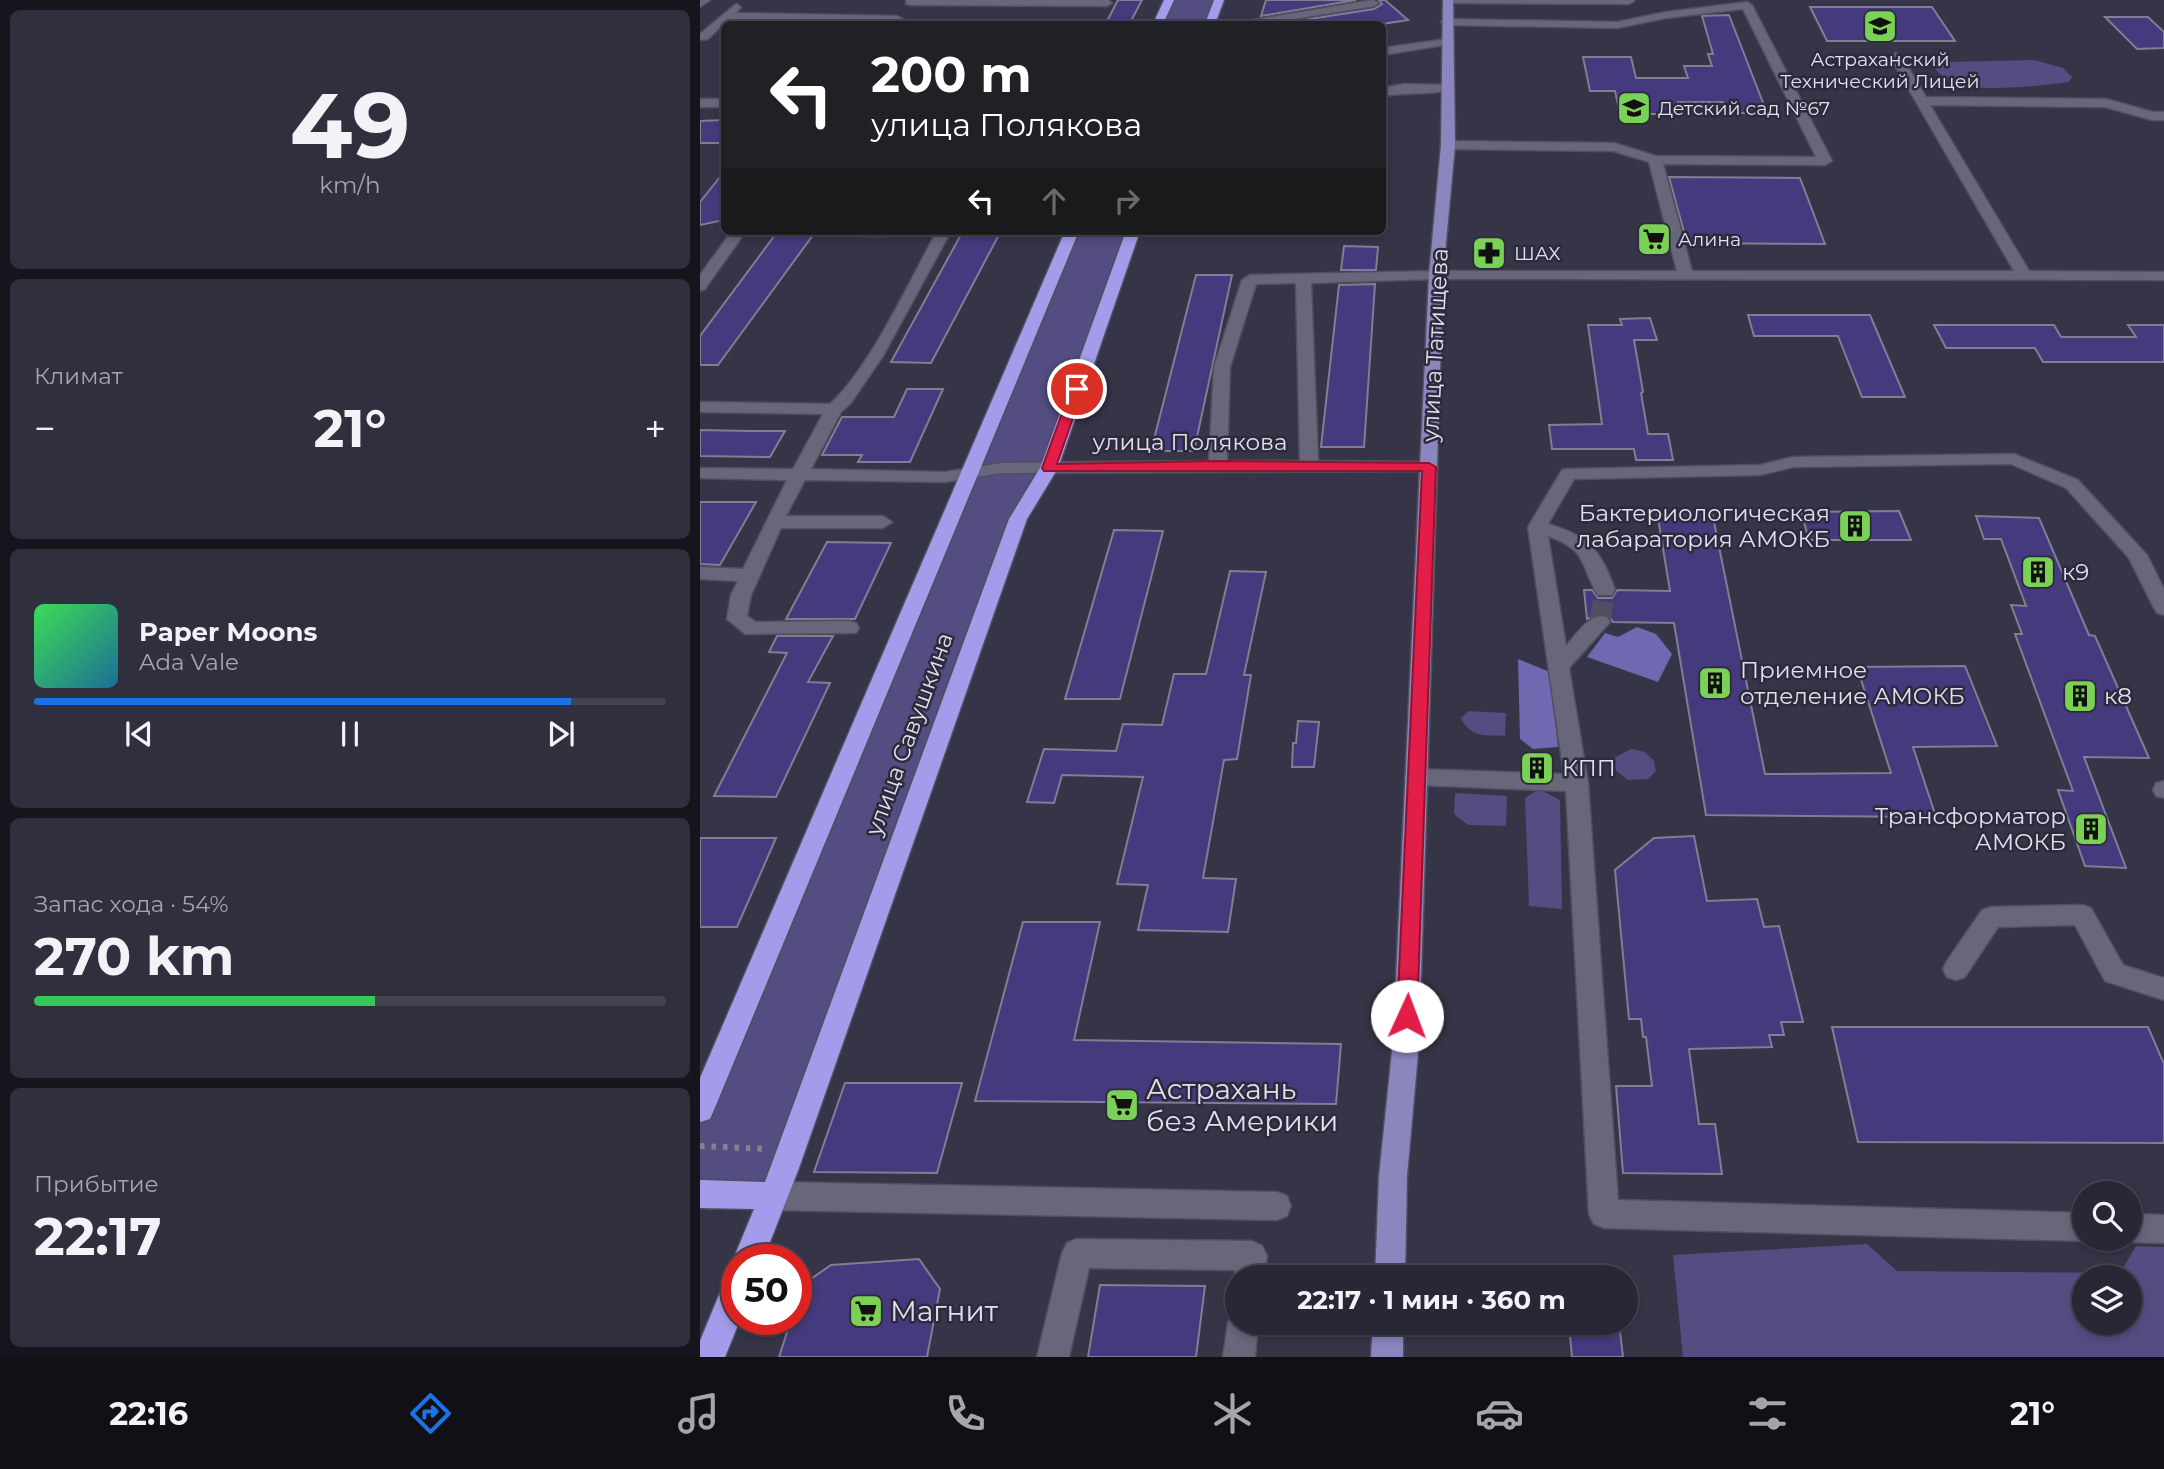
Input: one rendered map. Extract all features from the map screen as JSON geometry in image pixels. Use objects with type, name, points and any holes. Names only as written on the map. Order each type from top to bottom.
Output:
[{"type":"highway","points":[[1159,21],[1169,0]]},
{"type":"highway","points":[[1211,21],[1219,0]]},
{"type":"highway","name":"улица Савушкина","points":[[700,1110],[1070,235]]},
{"type":"highway","name":"улица Савушкина","points":[[754,1244],[791,1150],[1018,519],[1049,468],[1132,235]]},
{"type":"highway","points":[[700,1194],[774,1196]]},
{"type":"highway","points":[[709,1357],[721,1328]]},
{"type":"main road","name":"улица Татищева","points":[[1390,1265],[1393,1176],[1406,1042],[1436,275],[1448,145],[1448,0]]},
{"type":"main road","points":[[1387,1357],[1388,1335]]},
{"type":"street","points":[[700,4],[705,0]]},
{"type":"street","points":[[1448,0],[1629,1],[1643,19]]},
{"type":"street","points":[[896,21],[911,1],[1107,3]]},
{"type":"street","points":[[1265,21],[1377,2]]},
{"type":"street","points":[[700,37],[704,37],[740,3]]},
{"type":"street","points":[[1447,22],[1617,25],[1744,3],[1825,161],[1655,160],[1614,147],[1448,145]]},
{"type":"street","points":[[726,16],[867,21]]},
{"type":"street","points":[[1386,51],[1447,42]]},
{"type":"street","points":[[1896,57],[2024,275]]},
{"type":"street","points":[[1386,91],[1404,88],[1446,89]]},
{"type":"street","points":[[1920,101],[2105,103],[2152,116],[2164,116]]},
{"type":"street","points":[[700,103],[721,103]]},
{"type":"street","points":[[1655,160],[1685,274]]},
{"type":"street","points":[[700,286],[736,235]]},
{"type":"street","points":[[700,407],[834,409],[842,405],[942,235]]},
{"type":"street","points":[[700,251],[724,251]]},
{"type":"street","points":[[1218,466],[1222,367],[1250,280],[1436,275],[2164,276]]},
{"type":"street","points":[[1303,280],[1309,466]]},
{"type":"street","points":[[834,409],[749,575],[741,595],[737,618],[752,629],[849,628]]},
{"type":"street","points":[[2072,1227],[1604,1214],[1577,783],[1537,527],[1568,474],[1760,470],[1793,462],[2014,459],[2072,484],[2137,555],[2164,608]]},
{"type":"street","name":"улица Полякова","points":[[700,473],[945,477],[969,471],[1049,468],[1429,467]]},
{"type":"street","points":[[774,522],[883,522]]},
{"type":"street","points":[[1537,527],[1573,537],[1597,564],[1605,590]]},
{"type":"street","points":[[700,573],[749,575]]},
{"type":"street","points":[[1559,666],[1600,622]]},
{"type":"street","points":[[1416,777],[1577,783]]},
{"type":"street","points":[[1956,969],[1991,917],[2082,915],[2114,973],[2164,989]]},
{"type":"street","points":[[774,1196],[1278,1206]]},
{"type":"street","points":[[2142,1228],[2164,1229]]},
{"type":"street","points":[[1053,1357],[1077,1253],[1252,1256],[1251,1265]]},
{"type":"street","points":[[1239,1357],[1242,1335]]},
{"type":"path","points":[[700,1146],[791,1150]]},
{"type":"shaded area","points":[[1169,0],[1219,0],[1211,21],[1159,21]]},
{"type":"shaded area","points":[[2034,60],[2063,68],[2072,77],[2069,82],[2057,84],[1982,88],[1954,83],[1935,69],[1947,62]]},
{"type":"shaded area","points":[[1070,235],[1132,235],[1049,468],[1018,519],[774,1196],[700,1194],[700,1110]]},
{"type":"shaded area","points":[[1637,627],[1656,634],[1672,654],[1658,682],[1587,657],[1605,633],[1618,637]]},
{"type":"shaded area","points":[[1518,659],[1550,672],[1558,747],[1533,749],[1520,739]]},
{"type":"shaded area","points":[[1469,711],[1506,713],[1505,736],[1479,734],[1469,729],[1461,718]]},
{"type":"shaded area","points":[[1631,749],[1645,752],[1654,761],[1656,771],[1648,779],[1628,780],[1614,769],[1614,758]]},
{"type":"shaded area","points":[[1539,789],[1560,800],[1562,909],[1529,906],[1525,798]]},
{"type":"shaded area","points":[[1455,793],[1507,796],[1506,826],[1468,825],[1454,814]]},
{"type":"shaded area","points":[[1867,1244],[1897,1271],[2072,1273],[2072,1335],[2142,1335],[2142,1265],[2125,1265],[2133,1251],[2142,1251],[2142,1246],[2164,1247],[2164,1357],[1683,1357],[1673,1255]]},
{"type":"building","points":[[1118,0],[1142,0],[1131,21],[1107,21]]},
{"type":"building","points":[[1266,0],[1356,0],[1261,16]]},
{"type":"building","points":[[1379,0],[1385,0],[1408,20],[1386,23],[1386,21],[1296,21],[1374,9],[1382,4]]},
{"type":"building","points":[[1810,7],[1932,7],[1955,41],[1827,41]]},
{"type":"building","points":[[1729,15],[1767,113],[1727,113],[1723,102],[1678,102],[1681,114],[1620,114],[1615,91],[1590,91],[1583,57],[1631,57],[1636,78],[1688,78],[1684,66],[1712,66],[1708,54],[1713,54],[1702,16]]},
{"type":"building","points":[[2105,17],[2148,17],[2164,32],[2164,48],[2137,49]]},
{"type":"building","points":[[721,120],[721,143],[700,143],[700,121]]},
{"type":"building","points":[[721,176],[721,221],[700,225],[700,202]]},
{"type":"building","points":[[1669,177],[1800,178],[1825,244],[1687,243]]},
{"type":"building","points":[[775,235],[813,235],[718,365],[700,365],[700,336]]},
{"type":"building","points":[[961,235],[999,235],[931,363],[891,362]]},
{"type":"building","points":[[1344,246],[1378,247],[1376,270],[1341,270]]},
{"type":"building","points":[[1196,275],[1232,275],[1194,451],[1151,451]]},
{"type":"building","points":[[1375,284],[1364,447],[1321,447],[1339,285]]},
{"type":"building","points":[[1748,315],[1870,315],[1905,397],[1862,397],[1838,336],[1754,336]]},
{"type":"building","points":[[1650,318],[1657,340],[1634,340],[1643,392],[1641,393],[1648,434],[1668,434],[1673,460],[1636,460],[1634,449],[1552,449],[1549,425],[1602,424],[1588,325],[1622,325],[1620,319]]},
{"type":"building","points":[[1934,325],[2054,325],[2061,337],[2136,337],[2128,325],[2164,325],[2164,362],[2043,362],[2035,348],[1946,348]]},
{"type":"building","points":[[907,389],[943,389],[910,462],[858,462],[862,455],[822,455],[842,417],[894,417]]},
{"type":"building","points":[[700,430],[785,431],[770,457],[700,456]]},
{"type":"building","points":[[700,502],[756,502],[720,565],[700,564]]},
{"type":"building","name":"Бактериологическая лабаратория АМОКБ","points":[[1899,511],[1911,540],[1809,540],[1801,512]]},
{"type":"building","name":"Приемное отделение АМОКБ","points":[[1657,512],[1712,512],[1765,774],[1891,773],[1857,667],[1965,666],[1997,746],[1913,747],[1936,817],[1706,815],[1674,623],[1613,622],[1609,616],[1601,614],[1587,619],[1584,590],[1592,590],[1598,598],[1612,598],[1617,590],[1670,591]]},
{"type":"building","points":[[1976,516],[2039,518],[2089,635],[2095,636],[2149,758],[2084,757],[2126,868],[2085,866],[2058,790],[2073,791],[2015,634],[2022,634],[2011,605],[2026,606],[2001,539],[1984,539]]},
{"type":"building","points":[[1114,530],[1163,531],[1120,699],[1065,699]]},
{"type":"building","points":[[827,542],[891,543],[855,619],[786,619]]},
{"type":"building","points":[[1230,571],[1266,572],[1244,675],[1251,675],[1237,759],[1224,760],[1203,878],[1236,879],[1228,932],[1138,930],[1148,885],[1117,884],[1143,777],[1062,775],[1054,803],[1027,802],[1044,749],[1116,751],[1123,724],[1162,725],[1174,674],[1206,674]]},
{"type":"building","points":[[777,636],[833,636],[808,682],[830,683],[776,797],[714,796],[787,653],[769,652]]},
{"type":"building","points":[[1298,721],[1319,722],[1314,767],[1292,767],[1293,743],[1296,743]]},
{"type":"building","points":[[1694,836],[1707,901],[1757,899],[1764,927],[1779,926],[1803,1022],[1781,1022],[1784,1035],[1769,1035],[1772,1047],[1689,1049],[1699,1124],[1715,1124],[1722,1174],[1623,1173],[1616,1086],[1652,1086],[1641,1019],[1629,1019],[1615,870],[1654,838]]},
{"type":"building","points":[[700,838],[776,838],[737,927],[700,927]]},
{"type":"building","points":[[1023,922],[1100,922],[1074,1040],[1341,1044],[1336,1104],[975,1101]]},
{"type":"building","points":[[1832,1027],[2148,1027],[2164,1064],[2164,1143],[1858,1142]]},
{"type":"building","points":[[845,1083],[962,1083],[937,1173],[814,1172]]},
{"type":"building","name":"Магнит","points":[[919,1259],[940,1289],[927,1357],[779,1357],[786,1335],[812,1335],[812,1278],[831,1265]]},
{"type":"building","points":[[1100,1285],[1205,1286],[1196,1357],[1088,1357]]},
{"type":"building","points":[[1570,1335],[1620,1335],[1623,1357],[1572,1357]]},
{"type":"tunnel","points":[[1600,622],[1605,590]]},
{"type":"place","name":"Астраханский Технический Лицей","points":[[1880,26]]},
{"type":"place","name":"Детский сад №67","points":[[1634,108]]},
{"type":"place","name":"Алина","points":[[1654,239]]},
{"type":"place","name":"ШАХ","points":[[1489,253]]},
{"type":"place","name":"Бактериологическая лабаратория АМОКБ","points":[[1855,526]]},
{"type":"place","name":"к9","points":[[2038,572]]},
{"type":"place","name":"Приемное отделение АМОКБ","points":[[1715,683]]},
{"type":"place","name":"к8","points":[[2080,696]]},
{"type":"place","name":"КПП","points":[[1537,768]]},
{"type":"place","name":"Трансформатор АМОКБ","points":[[2091,829]]},
{"type":"place","name":"Астрахань без Америки","points":[[1122,1105]]},
{"type":"place","name":"Магнит","points":[[866,1311]]},
{"type":"route","points":[[1077,389],[1049,468],[1429,467],[1407,1016]]}]
